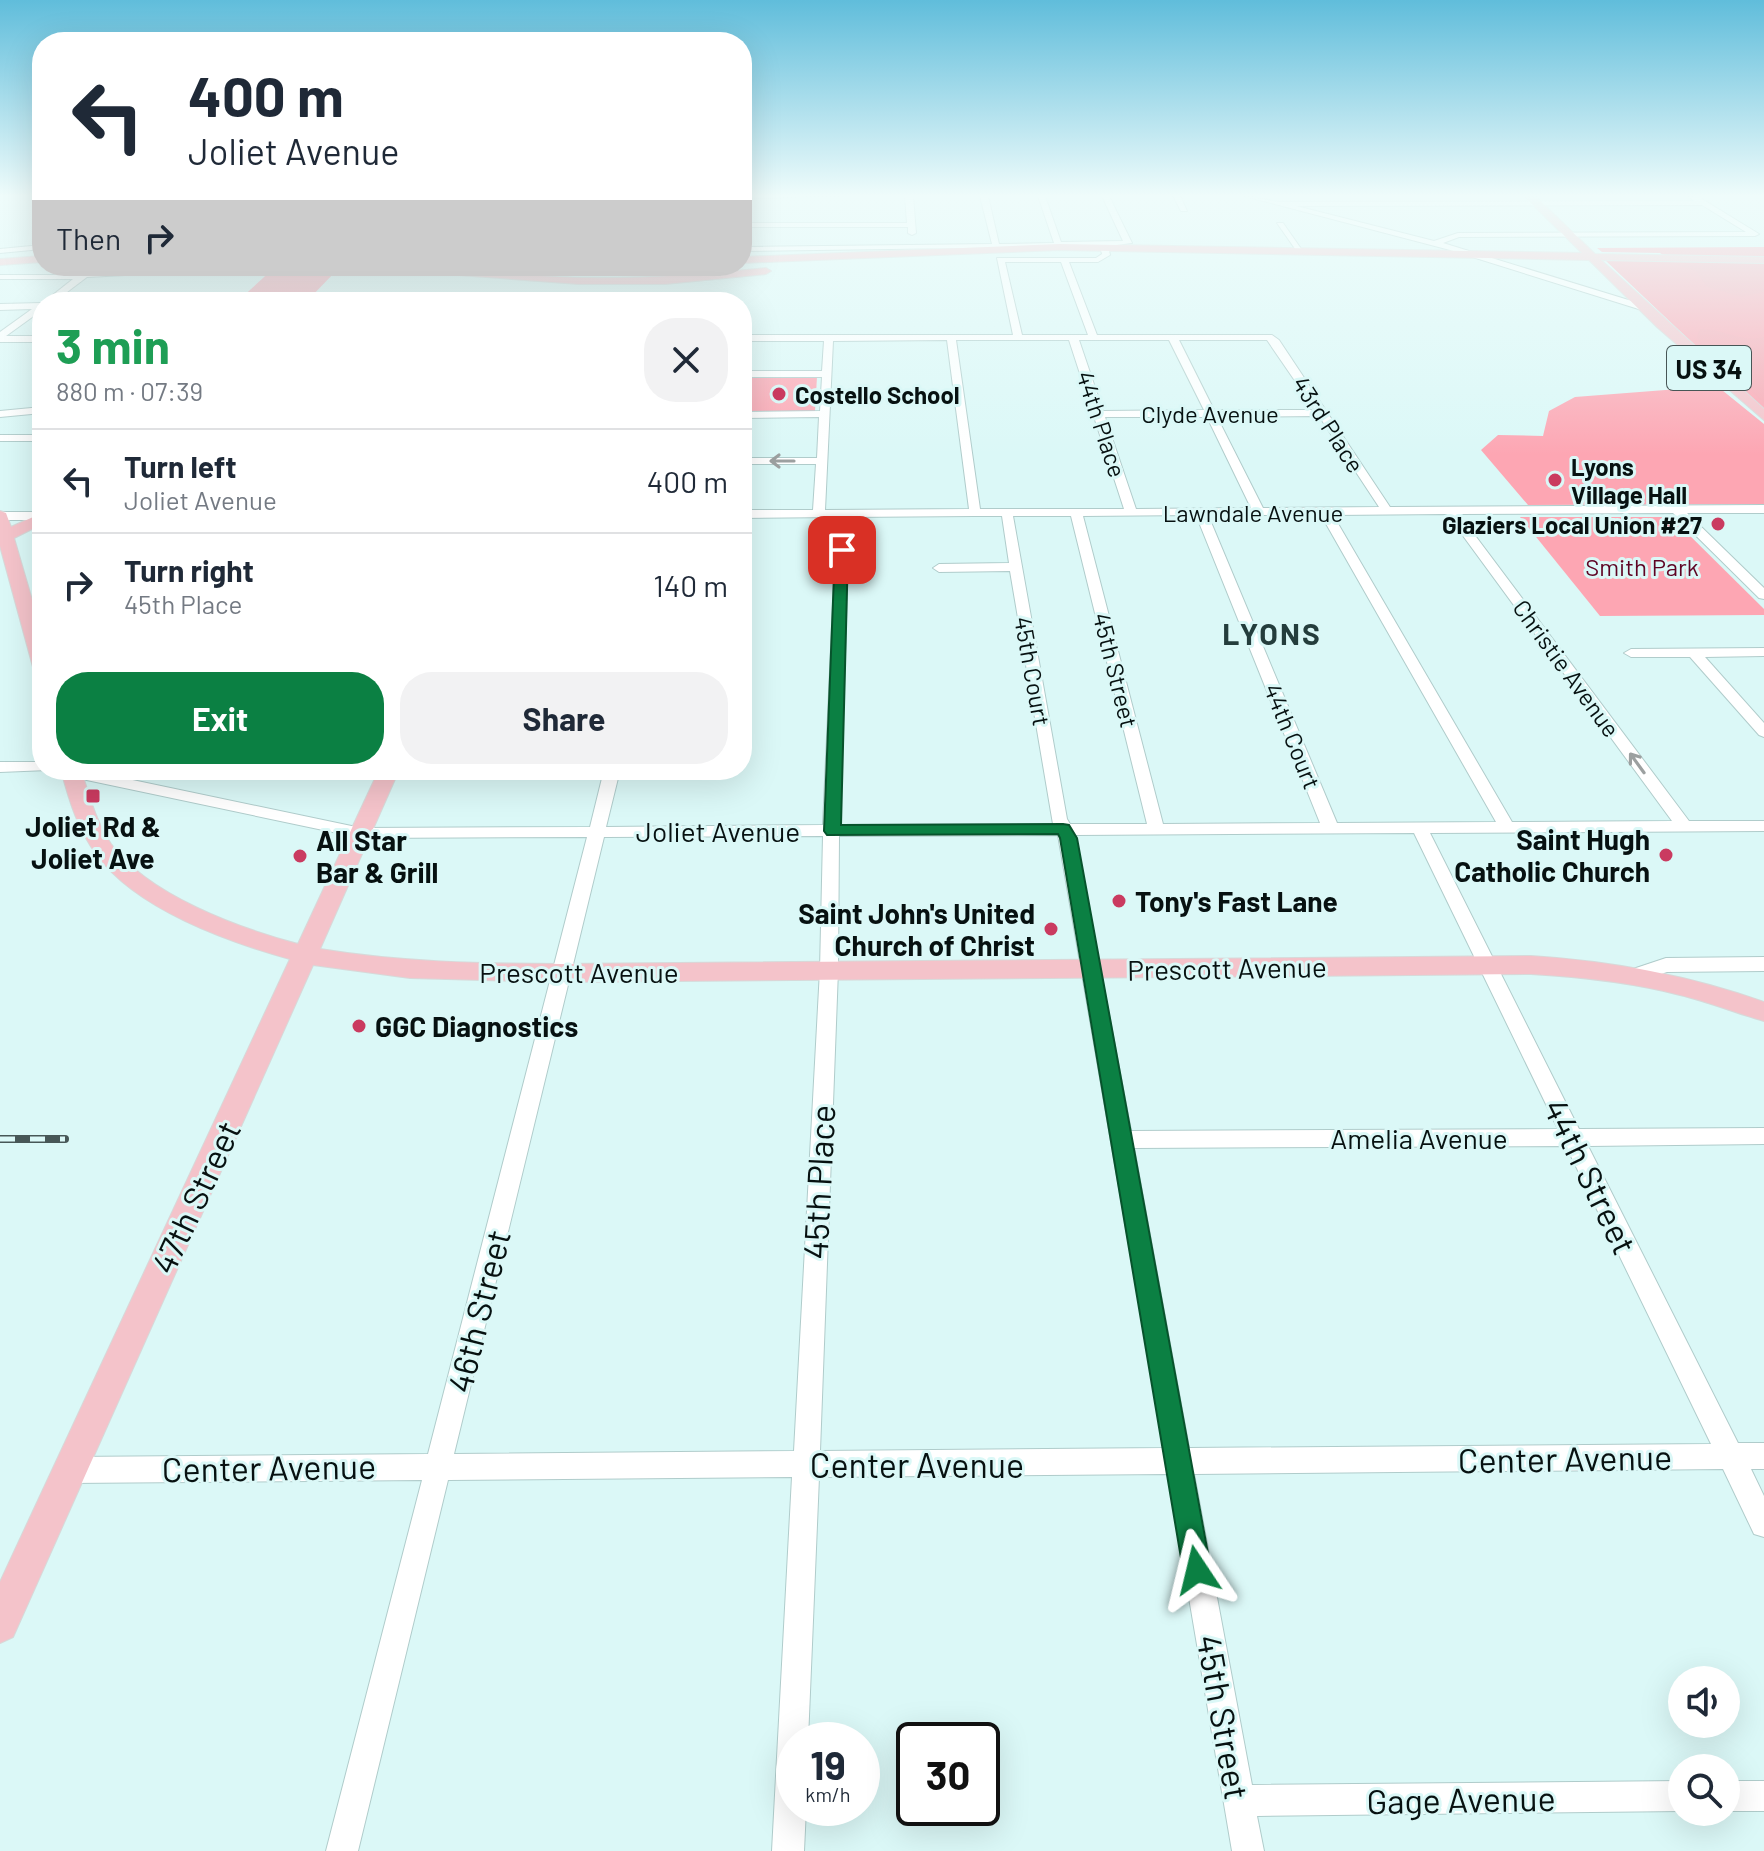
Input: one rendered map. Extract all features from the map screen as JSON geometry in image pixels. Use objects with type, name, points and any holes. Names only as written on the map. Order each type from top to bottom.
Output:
[{"type":"main road","points":[[587,282],[597,284],[606,292]]},
{"type":"main road","points":[[614,292],[637,282]]},
{"type":"main road","name":"US 34","points":[[1619,282],[1764,416]]},
{"type":"main road","points":[[0,516],[32,632]]},
{"type":"main road","points":[[5,536],[32,522]]},
{"type":"main road","name":"Prescott Avenue","points":[[72,780],[103,849],[139,883],[187,912],[241,937],[305,956],[371,967],[562,973],[1486,965],[1571,966],[1637,975]]},
{"type":"main road","name":"47th Street","points":[[0,1624],[385,780]]},
{"type":"main road","points":[[1637,975],[1699,990],[1764,1012]]},
{"type":"street","points":[[1004,282],[1018,337]]},
{"type":"street","name":"44th Place","points":[[1073,282],[1093,337]]},
{"type":"street","points":[[1563,282],[1645,308]]},
{"type":"street","points":[[0,307],[32,306]]},
{"type":"street","points":[[0,337],[32,313]]},
{"type":"street","points":[[752,338],[1172,336],[1259,512]]},
{"type":"street","name":"43rd Place","points":[[1172,336],[1271,338],[1387,511]]},
{"type":"street","points":[[0,337],[32,339]]},
{"type":"street","points":[[951,337],[975,513]]},
{"type":"street","name":"44th Place","points":[[1073,337],[1131,512]]},
{"type":"street","points":[[819,514],[829,338]]},
{"type":"street","points":[[752,374],[827,374]]},
{"type":"street","points":[[0,414],[32,411]]},
{"type":"street","name":"Clyde Avenue","points":[[1098,414],[1322,413]]},
{"type":"street","points":[[752,415],[825,414]]},
{"type":"street","points":[[0,438],[32,438]]},
{"type":"street","points":[[752,461],[823,461]]},
{"type":"street","name":"Lawndale Avenue","points":[[752,514],[1764,509]]},
{"type":"street","points":[[1325,511],[1507,827]]},
{"type":"street","name":"Christie Avenue","points":[[1451,511],[1683,825]]},
{"type":"street","points":[[1678,511],[1764,595]]},
{"type":"street","name":"45th Street","points":[[1076,512],[1156,828]]},
{"type":"street","name":"44th Court","points":[[1201,512],[1330,827]]},
{"type":"street","name":"45th Court","points":[[1007,513],[1063,829]]},
{"type":"street","name":"45th Place","points":[[788,1851],[829,970],[828,912],[843,514]]},
{"type":"street","points":[[0,516],[32,517]]},
{"type":"street","points":[[939,568],[1016,567]]},
{"type":"street","points":[[1693,652],[1764,732]]},
{"type":"street","points":[[1631,653],[1764,652]]},
{"type":"street","points":[[0,767],[32,767]]},
{"type":"street","name":"Joliet Avenue","points":[[115,780],[361,833],[1764,826]]},
{"type":"street","name":"46th Street","points":[[342,1851],[610,780]]},
{"type":"street","name":"44th Street","points":[[1419,827],[1764,1524]]},
{"type":"street","name":"45th Street","points":[[1063,829],[1068,838],[1123,1140],[1248,1851]]},
{"type":"street","name":"Prescott Avenue","points":[[1637,975],[1666,965],[1764,964]]},
{"type":"street","name":"Amelia Avenue","points":[[1123,1140],[1764,1136]]},
{"type":"street","name":"Center Avenue","points":[[70,1470],[1764,1456]]},
{"type":"street","name":"Gage Avenue","points":[[1240,1801],[1668,1796]]},
{"type":"street","points":[[1740,1796],[1764,1796]]},
{"type":"green space","points":[[258,282],[325,282],[316,292],[248,292]]},
{"type":"green space","points":[[1629,282],[1764,282],[1764,411]]},
{"type":"green space","name":"Costello School","points":[[752,377],[817,377],[815,411],[752,411]]},
{"type":"green space","points":[[1717,386],[1764,424],[1764,504],[1528,505],[1481,450],[1498,435],[1543,436],[1549,411],[1575,397]]},
{"type":"green space","name":"Smith Park","points":[[1520,517],[1671,517],[1764,609],[1764,615],[1600,616]]},
{"type":"shaded area","points":[[1704,282],[1764,282],[1764,292],[1741,297],[1707,287]]},
{"type":"shaded area","points":[[1700,329],[1748,339],[1764,337],[1764,403],[1701,345],[1697,337]]},
{"type":"railway","points":[[0,1139],[65,1139]]},
{"type":"place","name":"Costello School","points":[[779,394]]},
{"type":"place","name":"Lyons Village Hall","points":[[1555,480]]},
{"type":"place","name":"Glaziers Local Union #27","points":[[1718,524]]},
{"type":"place","name":"Joliet Rd & Joliet Ave","points":[[93,796]]},
{"type":"place","name":"Saint Hugh Catholic Church","points":[[1666,855]]},
{"type":"place","name":"All Star Bar & Grill","points":[[300,856]]},
{"type":"place","name":"Tony's Fast Lane","points":[[1119,901]]},
{"type":"place","name":"Saint John's United Church of Christ","points":[[1051,929]]},
{"type":"place","name":"GGC Diagnostics","points":[[359,1026]]},
{"type":"district","name":"LYONS","points":[[1272,633]]},
{"type":"route","points":[[842,550],[833,831],[1063,829],[1068,838],[1197,1570]]}]
